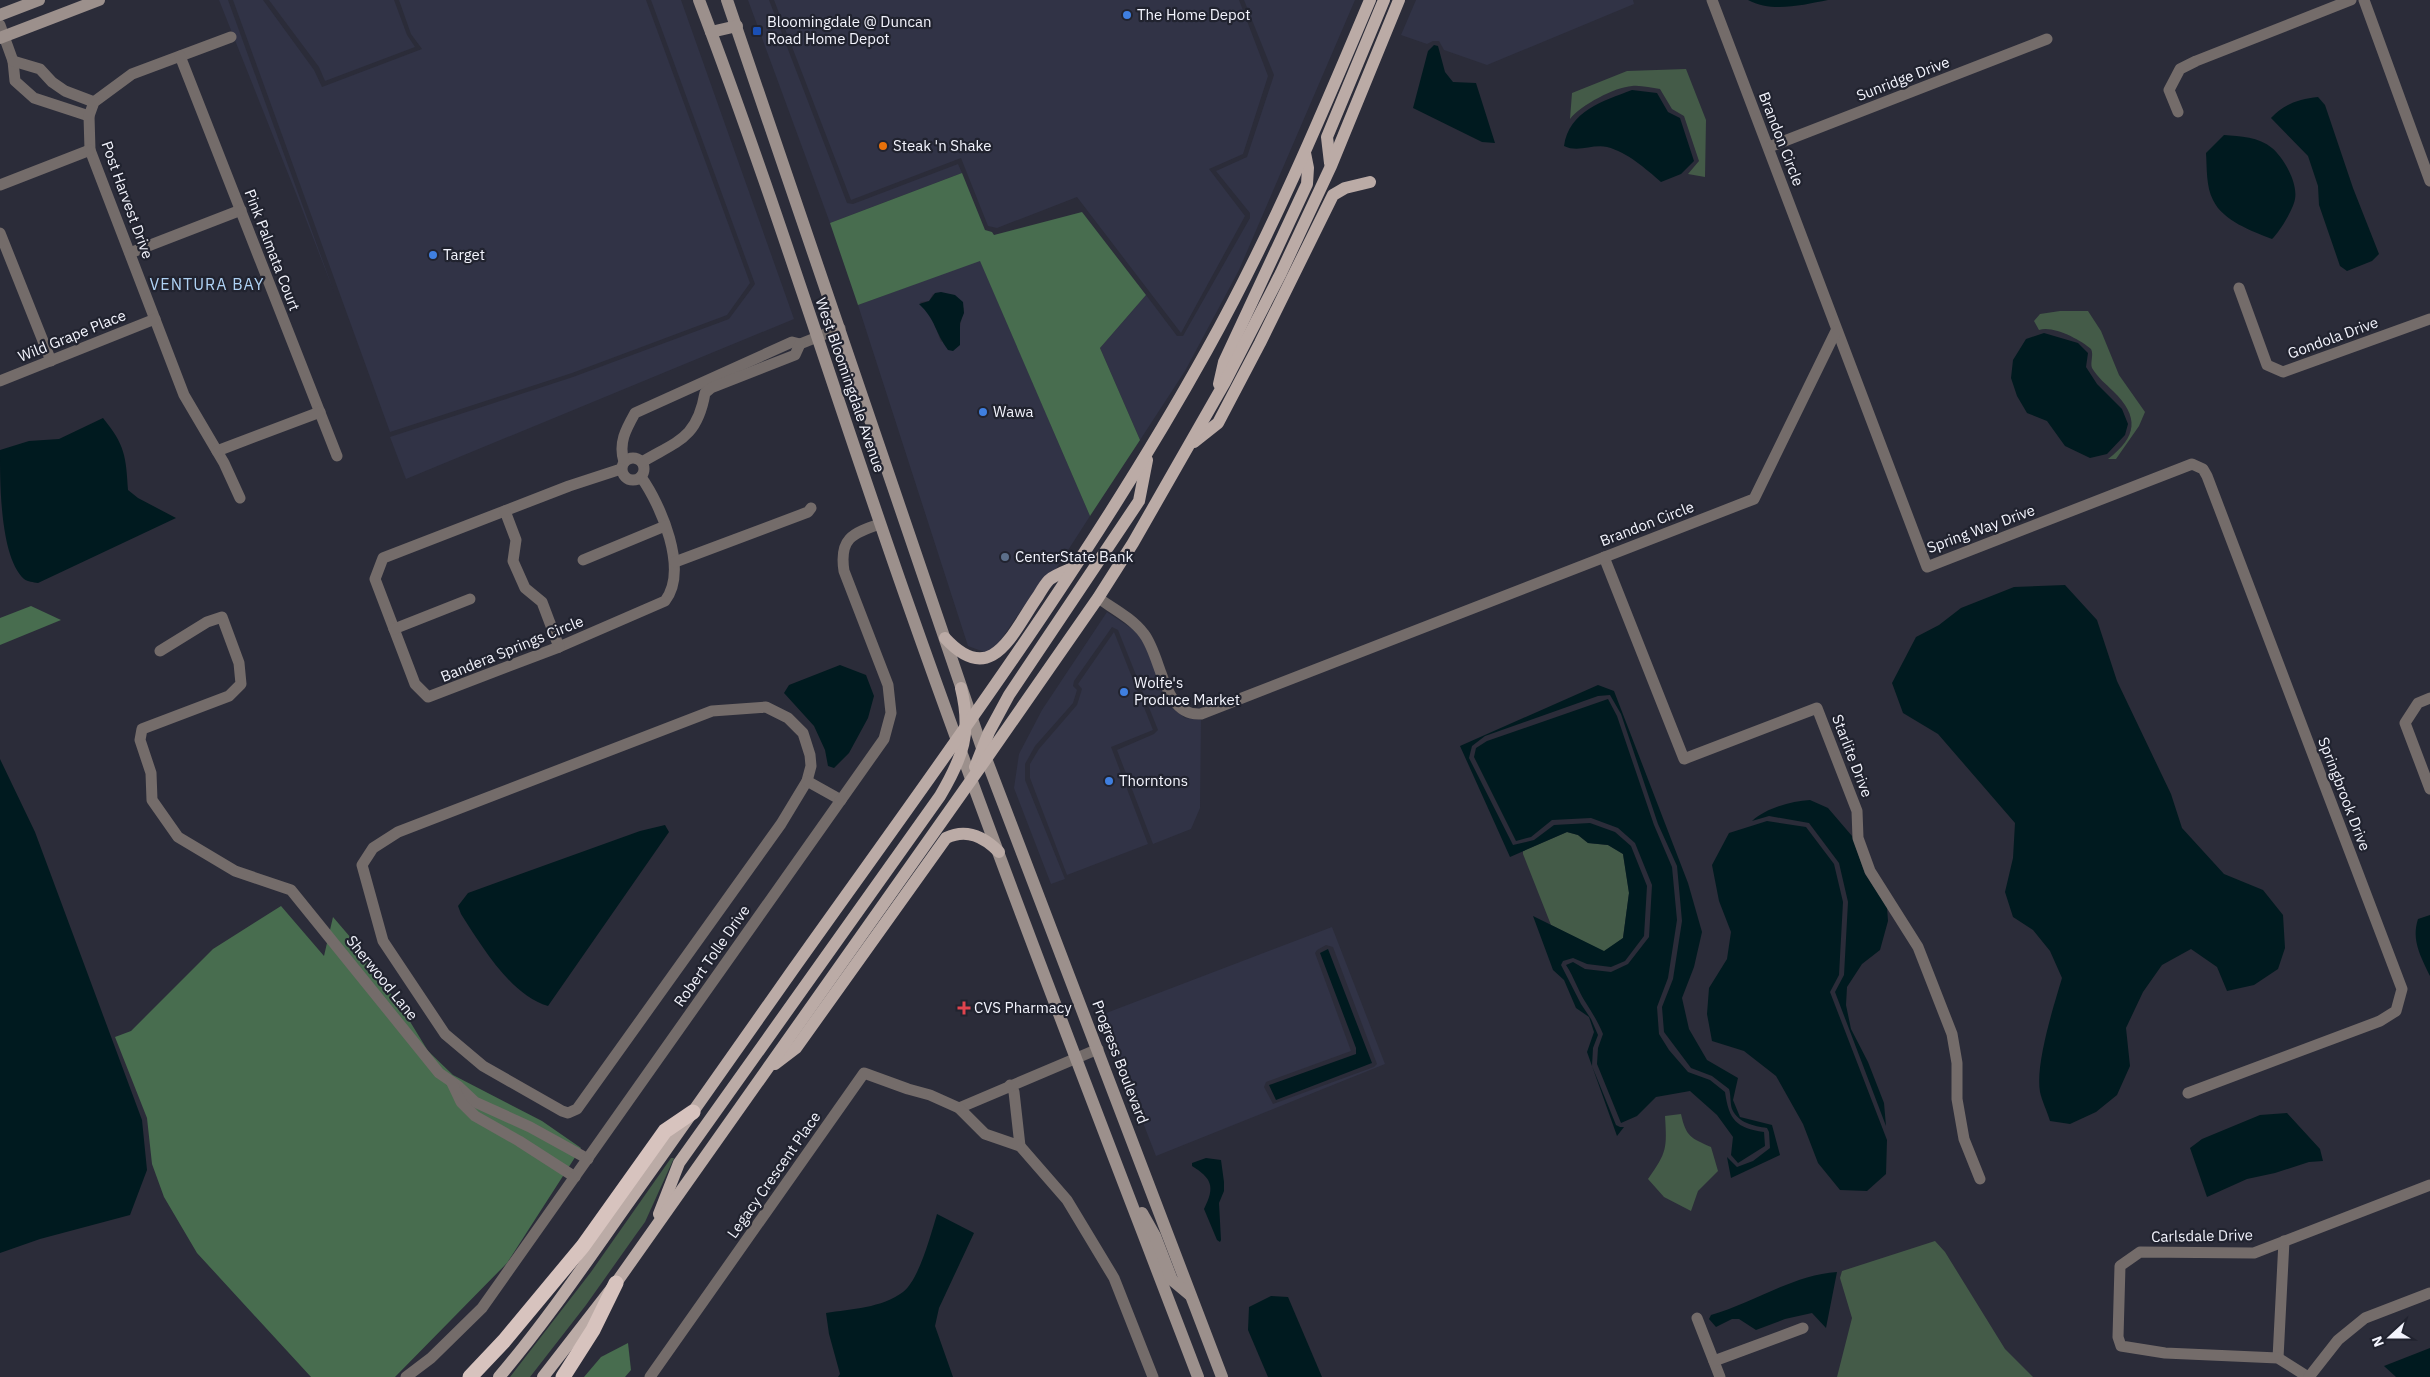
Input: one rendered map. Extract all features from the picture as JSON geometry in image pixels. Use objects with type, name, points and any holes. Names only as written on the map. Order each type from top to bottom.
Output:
[{"type":"highway","points":[[470,1377],[504,1341],[584,1246],[665,1132],[693,1112]]},
{"type":"highway","points":[[563,1377],[593,1330],[616,1283]]},
{"type":"main road","points":[[0,15],[39,0]]},
{"type":"main road","points":[[1,33],[98,0]]},
{"type":"main road","name":"West Bloomingdale Avenue","points":[[699,0],[880,524],[972,779]]},
{"type":"main road","name":"West Bloomingdale Avenue","points":[[727,0],[945,638],[961,688],[969,722],[984,753]]},
{"type":"main road","points":[[650,1235],[679,1163],[938,799],[969,722],[1075,566],[1148,453],[1235,298],[1305,153],[1370,0]]},
{"type":"main road","points":[[1331,166],[1328,137],[1384,0]]},
{"type":"main road","points":[[984,753],[1098,598],[1133,544],[1216,398],[1281,273],[1331,166],[1399,0]]},
{"type":"main road","points":[[711,32],[737,26]]},
{"type":"main road","points":[[1216,398],[1224,362],[1307,184],[1308,168],[1305,153]]},
{"type":"main road","points":[[1188,447],[1218,423],[1333,195],[1345,188],[1370,182]]},
{"type":"main road","points":[[543,1377],[616,1283],[972,779],[1009,695],[1139,501],[1148,453]]},
{"type":"main road","points":[[945,638],[957,651],[966,657],[977,659],[989,658],[1003,647],[1049,580],[1075,566]]},
{"type":"main road","points":[[499,1377],[606,1234],[959,746]]},
{"type":"main road","name":"Progress Boulevard","points":[[984,753],[1222,1377]]},
{"type":"main road","points":[[972,779],[1198,1377]]},
{"type":"main road","points":[[763,1075],[796,1048],[946,838],[967,833],[989,842],[999,852]]},
{"type":"main road","points":[[1091,1097],[1101,1107],[1143,1216],[1155,1236],[1172,1280],[1190,1295]]},
{"type":"street","name":"Brandon Circle","points":[[1098,598],[1132,621],[1143,632],[1151,645],[1174,702],[1188,713],[1201,714],[1754,499],[1836,332],[1769,147],[1712,0]]},
{"type":"street","points":[[2178,112],[2169,90],[2180,69],[2351,0]]},
{"type":"street","points":[[2364,0],[2430,181]]},
{"type":"street","points":[[1,33],[13,61],[15,81],[34,98],[89,116]]},
{"type":"street","points":[[13,61],[40,69],[52,82],[65,91],[80,99],[94,102],[132,74],[231,37]]},
{"type":"street","name":"Sunridge Drive","points":[[1769,147],[2047,39]]},
{"type":"street","name":"Pink Palmata Court","points":[[180,56],[337,456]]},
{"type":"street","name":"Post Harvest Drive","points":[[94,102],[89,116],[90,150],[184,395],[217,452],[240,498]]},
{"type":"street","points":[[0,185],[90,150]]},
{"type":"street","points":[[130,253],[241,210]]},
{"type":"street","points":[[0,233],[51,361]]},
{"type":"street","name":"Gondola Drive","points":[[2239,288],[2267,365],[2282,372],[2430,319]]},
{"type":"street","name":"Wild Grape Place","points":[[0,381],[155,319]]},
{"type":"street","points":[[623,465],[634,457],[642,462],[644,470],[641,477],[634,480],[627,478],[623,465],[620,450],[624,431],[635,412],[792,342],[800,344],[840,328]]},
{"type":"street","name":"Spring Way Drive","points":[[1836,332],[1928,567],[2195,464]]},
{"type":"street","points":[[642,462],[674,446],[689,433],[703,404],[705,393],[712,388],[795,355],[800,344]]},
{"type":"street","points":[[217,452],[320,412]]},
{"type":"street","name":"Springbrook Drive","points":[[2188,1093],[2386,1018],[2399,1007],[2402,989],[2207,476],[2195,464]]},
{"type":"street","name":"Bandera Springs Circle","points":[[623,465],[383,558],[374,579],[415,684],[428,697],[559,647],[664,601],[670,595],[674,562],[673,548],[650,490],[641,477]]},
{"type":"street","points":[[674,562],[808,512],[811,508]]},
{"type":"street","points":[[505,511],[516,540],[513,560],[524,588],[542,602],[559,647]]},
{"type":"street","name":"Robert Tolle Drive","points":[[406,1377],[431,1358],[482,1308],[884,739],[890,722],[891,704],[888,684],[844,571],[842,557],[846,542],[851,537],[880,524]]},
{"type":"street","points":[[583,560],[665,526]]},
{"type":"street","name":"Starlite Drive","points":[[1604,557],[1684,759],[1817,708],[1857,811],[1858,838],[1870,871],[1918,947],[1952,1034],[1957,1063],[1957,1099],[1964,1139],[1980,1179]]},
{"type":"street","points":[[394,629],[470,599]]},
{"type":"street","name":"Sherwood Lane","points":[[160,650],[207,622],[222,617],[239,663],[241,684],[229,696],[142,729],[140,740],[150,773],[152,800],[178,837],[235,871],[291,890],[439,1073],[458,1086],[475,1102],[530,1127],[588,1159]]},
{"type":"street","points":[[2430,698],[2418,703],[2405,723],[2430,790]]},
{"type":"street","points":[[766,707],[788,718],[803,733],[810,755],[811,766],[807,781],[781,824],[606,1069],[577,1109],[568,1113],[562,1112],[483,1066],[445,1034],[382,942],[362,865],[373,848],[398,832],[712,711],[766,707]]},
{"type":"street","points":[[807,781],[840,800]]},
{"type":"street","points":[[959,1108],[1098,1049]]},
{"type":"street","name":"Legacy Crescent Place","points":[[650,1377],[864,1073],[930,1095],[959,1108],[985,1134],[1020,1146],[1068,1200],[1114,1278],[1154,1377]]},
{"type":"street","name":"Sherwood Lane","points":[[452,1083],[461,1102],[476,1116],[575,1177]]},
{"type":"street","points":[[1010,1085],[1014,1092],[1020,1146]]},
{"type":"street","name":"Carlsdale Drive","points":[[2430,1185],[2254,1253],[2140,1252],[2120,1266],[2118,1336],[2121,1346],[2165,1353],[2278,1358],[2309,1377],[2338,1340],[2365,1318],[2430,1293]]},
{"type":"street","points":[[2278,1358],[2284,1241]]},
{"type":"street","points":[[1697,1318],[1720,1377]]},
{"type":"street","points":[[1714,1360],[1803,1328]]},
{"type":"shaded area","points":[[219,0],[228,0],[334,292],[297,196]]},
{"type":"shaded area","points":[[233,0],[263,0],[314,70],[322,87],[422,49],[411,34],[399,0],[646,0],[750,283],[727,315],[572,373],[390,432]]},
{"type":"shaded area","points":[[269,0],[394,0],[407,35],[415,47],[325,81],[319,67]]},
{"type":"shaded area","points":[[651,0],[681,0],[794,319],[406,479],[390,437],[573,377],[729,319],[755,284]]},
{"type":"shaded area","points":[[748,0],[769,0],[847,203],[853,204],[958,164],[962,173],[830,223]]},
{"type":"shaded area","points":[[774,0],[1239,0],[1268,76],[1243,154],[1209,169],[1245,216],[1181,333],[1077,197],[997,228],[988,226],[961,158],[851,200]]},
{"type":"shaded area","points":[[1244,0],[1355,0],[1239,270],[1185,371],[1140,440],[1100,348],[1146,295],[1177,336],[1183,336],[1250,218],[1250,213],[1216,171],[1247,157],[1274,75]]},
{"type":"shaded area","points":[[1416,0],[1633,0],[1634,4],[1487,65],[1444,50],[1439,41],[1427,44],[1401,35]]},
{"type":"shaded area","points":[[1748,0],[1828,0],[1798,6],[1777,7],[1757,4]]},
{"type":"shaded area","points":[[1434,45],[1438,46],[1445,72],[1453,82],[1476,83],[1495,143],[1482,142],[1413,108],[1428,51]]},
{"type":"shaded area","points":[[1686,69],[1706,120],[1705,177],[1688,174],[1699,161],[1684,116],[1672,109],[1660,89],[1642,86],[1625,87],[1608,93],[1590,103],[1570,119],[1572,93],[1627,71]]},
{"type":"shaded area","points":[[1632,90],[1657,93],[1668,112],[1680,118],[1694,161],[1681,174],[1661,182],[1636,162],[1614,149],[1601,146],[1575,149],[1564,146],[1567,134],[1580,116],[1599,103]]},
{"type":"shaded area","points":[[2318,97],[2325,105],[2353,188],[2379,254],[2372,261],[2347,271],[2340,266],[2319,205],[2318,186],[2308,156],[2271,118],[2281,109],[2292,103]]},
{"type":"shaded area","points":[[2224,135],[2249,138],[2267,144],[2277,152],[2289,171],[2294,186],[2295,199],[2286,220],[2272,239],[2247,229],[2231,219],[2224,214],[2213,200],[2208,183],[2206,153]]},
{"type":"shaded area","points":[[980,260],[1090,516],[1054,572],[1044,577],[998,644],[987,653],[968,646],[858,305]],"holes":[[[933,294],[964,308],[960,327],[941,342],[932,317],[920,302],[929,301]]]},
{"type":"shaded area","points":[[941,292],[955,295],[963,302],[964,313],[960,323],[960,345],[953,351],[948,350],[929,316],[919,304],[929,301],[935,293]]},
{"type":"shaded area","points":[[2060,311],[2088,311],[2101,331],[2119,375],[2145,412],[2139,426],[2116,459],[2108,459],[2125,443],[2129,435],[2132,427],[2128,410],[2122,400],[2099,378],[2092,368],[2091,349],[2059,331],[2039,330],[2034,321],[2040,314]]},
{"type":"shaded area","points":[[2044,333],[2078,343],[2088,353],[2086,367],[2097,384],[2122,409],[2128,424],[2125,435],[2107,454],[2090,458],[2065,446],[2047,421],[2027,413],[2017,396],[2011,378],[2013,360],[2026,339]]},
{"type":"shaded area","points":[[103,418],[116,436],[123,451],[128,490],[138,498],[176,518],[38,583],[26,580],[16,569],[6,537],[1,500],[0,450],[29,441],[59,439]]},
{"type":"shaded area","points":[[2065,585],[2097,620],[2117,681],[2171,794],[2182,828],[2224,874],[2263,890],[2283,915],[2285,948],[2278,969],[2254,985],[2227,991],[2217,967],[2191,949],[2162,965],[2143,992],[2126,1028],[2130,1066],[2117,1095],[2096,1112],[2070,1124],[2050,1121],[2040,1092],[2040,1066],[2050,1019],[2062,978],[2050,951],[2033,930],[2013,917],[2005,892],[2013,858],[2015,823],[1938,734],[1903,713],[1892,683],[1916,637],[1939,625],[1961,608],[2014,587]]},
{"type":"shaded area","points":[[1107,612],[1134,630],[1143,641],[1170,706],[1185,718],[1201,720],[1200,808],[1191,829],[1153,844],[1117,750],[1154,734],[1158,730],[1118,630],[1112,627],[1074,681],[1073,686],[1077,690],[1073,703],[1035,746],[1025,764],[1025,780],[1065,879],[1051,884],[1014,788],[1019,754],[1042,710]]},
{"type":"shaded area","points":[[1114,632],[1153,730],[1111,747],[1148,844],[1067,875],[1030,778],[1030,764],[1039,749],[1077,705],[1082,689],[1078,684]]},
{"type":"shaded area","points":[[840,665],[866,675],[874,696],[868,718],[849,753],[834,768],[828,766],[825,750],[814,726],[784,693],[789,685]]},
{"type":"shaded area","points":[[1598,685],[1614,691],[1688,883],[1702,932],[1694,967],[1682,998],[1689,1029],[1707,1060],[1738,1078],[1733,1100],[1740,1117],[1772,1125],[1780,1155],[1731,1178],[1727,1157],[1737,1167],[1753,1161],[1770,1148],[1769,1132],[1767,1128],[1752,1125],[1738,1118],[1732,1109],[1729,1089],[1712,1076],[1691,1068],[1664,1032],[1662,1007],[1673,979],[1682,921],[1677,866],[1658,824],[1621,714],[1610,695],[1598,696],[1485,736],[1472,746],[1469,758],[1513,845],[1534,840],[1554,825],[1590,823],[1615,832],[1631,846],[1647,886],[1644,936],[1625,961],[1611,967],[1587,964],[1573,958],[1563,961],[1561,965],[1591,1019],[1598,1035],[1593,1048],[1592,1066],[1587,1052],[1594,1032],[1589,1017],[1576,1008],[1564,980],[1553,970],[1533,916],[1604,951],[1623,938],[1629,893],[1623,854],[1608,845],[1588,843],[1578,835],[1567,832],[1510,857],[1460,746]]},
{"type":"shaded area","points":[[1608,699],[1617,716],[1654,825],[1672,867],[1677,920],[1668,978],[1657,1007],[1659,1034],[1669,1050],[1688,1072],[1710,1080],[1725,1092],[1729,1110],[1740,1125],[1764,1132],[1765,1146],[1738,1163],[1731,1155],[1733,1137],[1717,1115],[1690,1091],[1656,1097],[1637,1116],[1621,1123],[1597,1064],[1598,1048],[1603,1034],[1566,965],[1573,962],[1585,969],[1611,972],[1628,964],[1649,937],[1652,885],[1635,843],[1618,828],[1591,818],[1552,820],[1531,837],[1516,841],[1474,757],[1476,748],[1487,741]]},
{"type":"shaded area","points":[[0,759],[35,832],[142,1120],[147,1170],[130,1215],[40,1239],[0,1253]]},
{"type":"shaded area","points":[[1810,800],[1828,808],[1852,836],[1865,874],[1887,907],[1888,921],[1880,950],[1862,964],[1847,987],[1846,1005],[1851,1029],[1868,1062],[1884,1103],[1886,1126],[1835,992],[1844,975],[1848,902],[1839,863],[1809,823],[1769,816],[1752,821],[1764,812],[1779,806]]},
{"type":"shaded area","points":[[1767,821],[1806,827],[1834,864],[1843,902],[1839,975],[1830,992],[1887,1140],[1886,1174],[1867,1191],[1840,1190],[1818,1163],[1803,1124],[1776,1076],[1744,1051],[1712,1041],[1707,1014],[1709,988],[1727,959],[1731,932],[1719,901],[1712,865],[1729,833]]},
{"type":"shaded area","points":[[665,825],[669,832],[548,1006],[534,1000],[509,981],[461,914],[458,906],[468,893],[640,831]]},
{"type":"shaded area","points":[[1567,832],[1578,835],[1588,843],[1608,845],[1623,854],[1629,893],[1623,938],[1604,952],[1551,925],[1523,854],[1523,851]]},
{"type":"shaded area","points":[[2430,915],[2430,976],[2416,941],[2416,927],[2418,919]]},
{"type":"shaded area","points":[[1332,927],[1385,1064],[1156,1156],[1101,1015]],"holes":[[[1326,945],[1333,947],[1377,1064],[1374,1067],[1273,1104],[1264,1087],[1266,1082],[1351,1051],[1315,953]]]},
{"type":"shaded area","points":[[1328,949],[1372,1063],[1276,1100],[1269,1085],[1356,1054],[1356,1048],[1320,953]]},
{"type":"shaded area","points":[[1592,1066],[1616,1125],[1624,1127],[1617,1136]]},
{"type":"shaded area","points":[[2287,1113],[2320,1149],[2323,1161],[2309,1162],[2275,1173],[2247,1179],[2207,1197],[2190,1148],[2202,1139],[2260,1115]]},
{"type":"shaded area","points":[[1681,1114],[1685,1128],[1690,1136],[1711,1147],[1718,1171],[1698,1191],[1691,1211],[1664,1197],[1648,1179],[1662,1156],[1666,1143],[1665,1116]]},
{"type":"shaded area","points":[[671,1158],[674,1158],[645,1222],[586,1305],[530,1377],[510,1377],[591,1272]]},
{"type":"shaded area","points":[[1206,1158],[1221,1160],[1224,1191],[1219,1203],[1220,1242],[1217,1240],[1204,1209],[1210,1194],[1210,1183],[1204,1175],[1192,1166],[1192,1163]]},
{"type":"shaded area","points":[[937,1214],[974,1233],[939,1308],[935,1326],[953,1377],[838,1377],[840,1374],[829,1334],[826,1313],[876,1305],[903,1292],[909,1286],[919,1267]]},
{"type":"shaded area","points":[[1935,1241],[1945,1252],[2005,1349],[2033,1377],[1837,1377],[1852,1318],[1840,1278],[1842,1271]]},
{"type":"shaded area","points":[[1837,1272],[1826,1328],[1812,1313],[1785,1319],[1756,1330],[1739,1319],[1732,1319],[1716,1327],[1709,1319],[1711,1315],[1805,1278]]},
{"type":"shaded area","points":[[1271,1296],[1288,1297],[1322,1377],[1268,1377],[1248,1330],[1249,1307]]},
{"type":"shaded area","points":[[2430,1348],[2430,1377],[2396,1377],[2384,1366]]},
{"type":"green space","points":[[962,173],[985,230],[992,232],[994,235],[1082,212],[1146,295],[1100,348],[1140,440],[1090,516],[980,261],[858,305],[830,223]]},
{"type":"green space","points":[[31,606],[61,620],[0,645],[0,618]]},
{"type":"green space","points":[[281,906],[324,956],[333,917],[351,938],[406,1015],[428,1051],[453,1075],[542,1121],[581,1148],[507,1263],[395,1377],[311,1377],[197,1253],[164,1197],[152,1164],[147,1118],[115,1037],[131,1031],[213,949]]},
{"type":"green space","points":[[628,1343],[631,1370],[625,1377],[584,1377],[601,1357]]},
{"type":"place","name":"The Home Depot","points":[[1127,15]]},
{"type":"place","name":"Bloomingdale @ Duncan Road Home Depot","points":[[757,31]]},
{"type":"place","name":"Steak 'n Shake","points":[[883,146]]},
{"type":"place","name":"Target","points":[[433,255]]},
{"type":"place","name":"Wawa","points":[[983,412]]},
{"type":"place","name":"CenterState Bank","points":[[1005,557]]},
{"type":"place","name":"Wolfe's Produce Market","points":[[1124,692]]},
{"type":"place","name":"Thorntons","points":[[1109,781]]},
{"type":"place","name":"CVS Pharmacy","points":[[964,1008]]},
{"type":"district","name":"VENTURA BAY","points":[[207,284]]}]
